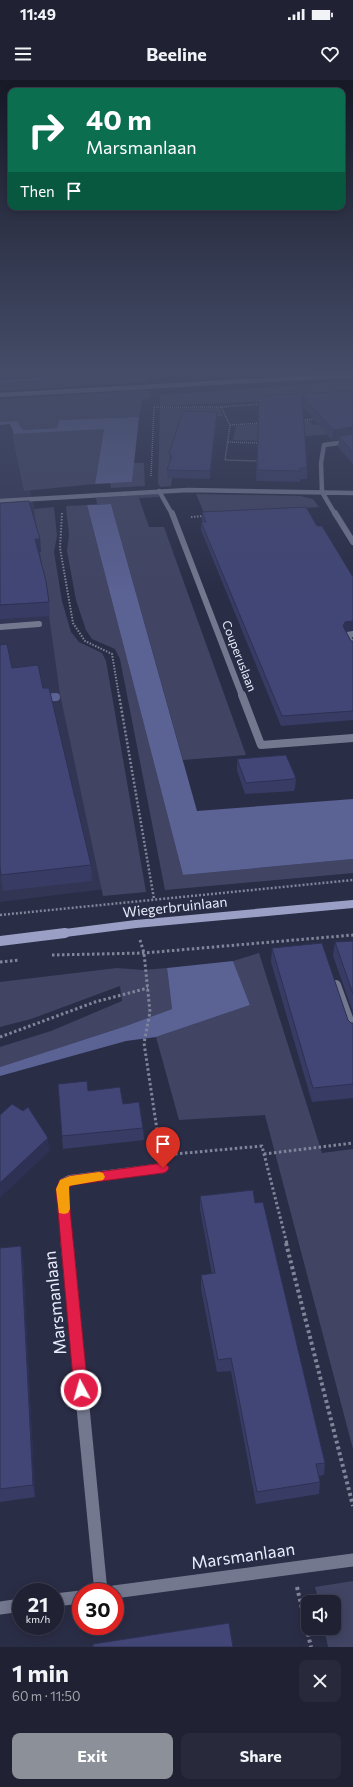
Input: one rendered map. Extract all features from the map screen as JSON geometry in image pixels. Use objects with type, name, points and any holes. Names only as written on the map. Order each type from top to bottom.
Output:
[{"type":"street","points":[[324,446],[321,463],[322,492],[353,542]]},
{"type":"street","points":[[0,501],[150,491],[353,493]]},
{"type":"street","name":"Couperuslaan","points":[[159,491],[175,518],[260,745],[353,738]]},
{"type":"street","points":[[0,627],[39,624]]},
{"type":"street","points":[[353,634],[347,635],[353,646]]},
{"type":"street","name":"Wiegerbruinlaan","points":[[0,941],[143,923],[353,904]]},
{"type":"street","points":[[326,958],[353,1032]]},
{"type":"street","name":"Marsmanlaan","points":[[99,1583],[62,1189],[64,1183],[70,1180],[163,1168]]},
{"type":"street","name":"Marsmanlaan","points":[[124,1591],[353,1560]]},
{"type":"street","points":[[0,1608],[12,1606]]},
{"type":"path","points":[[150,491],[152,446]]},
{"type":"path","points":[[227,446],[225,460],[262,461]]},
{"type":"path","points":[[54,498],[63,512],[60,548],[73,623],[85,641],[112,654],[154,899]]},
{"type":"path","points":[[175,518],[206,516]]},
{"type":"path","points":[[0,914],[353,880]]},
{"type":"path","points":[[51,955],[144,953],[353,935]]},
{"type":"path","points":[[320,938],[326,958]]},
{"type":"path","points":[[144,953],[150,1012],[144,1044],[161,1156]]},
{"type":"path","points":[[0,962],[22,959]]},
{"type":"path","points":[[0,1037],[94,1002],[148,988]]},
{"type":"path","points":[[264,1154],[353,1143]]},
{"type":"path","points":[[169,1155],[262,1146],[353,1506]]},
{"type":"path","points":[[293,1567],[311,1647]]},
{"type":"shaded area","points":[[0,446],[17,446],[35,509],[113,888],[0,902]]},
{"type":"shaded area","points":[[15,446],[101,446],[95,484],[24,491]]},
{"type":"shaded area","points":[[101,446],[136,446],[132,482],[95,484]]},
{"type":"shaded area","points":[[159,446],[177,446],[171,486],[161,487],[158,484]]},
{"type":"shaded area","points":[[134,463],[144,463],[145,486],[111,488],[110,483],[132,482]]},
{"type":"shaded area","points":[[158,494],[159,497],[139,498],[149,527],[164,527],[246,755],[183,760],[111,504],[97,504],[96,498]]},
{"type":"shaded area","points":[[196,494],[300,496],[313,499],[319,507],[204,513]]},
{"type":"shaded area","points":[[111,504],[197,811],[353,799],[353,859],[183,875],[87,505]]},
{"type":"shaded area","points":[[87,505],[183,875],[353,859],[353,873],[165,890],[120,659],[115,649],[92,639],[86,630],[76,600],[67,551],[69,535],[66,506]]},
{"type":"shaded area","points":[[54,507],[57,536],[54,552],[62,601],[71,632],[79,642],[102,653],[106,661],[146,892],[103,896],[60,694],[34,509]]},
{"type":"shaded area","points":[[259,953],[322,1153],[353,1149],[353,1449],[265,1115],[179,1120],[156,1037],[250,1005],[233,961]]},
{"type":"shaded area","points":[[233,961],[250,1005],[156,1037],[126,1041],[0,1076],[0,1067],[126,1026],[172,1009],[167,968]]},
{"type":"shaded area","points":[[117,968],[143,970],[167,968],[172,1009],[126,1026],[0,1067],[0,1047],[51,1031],[122,1001],[120,986],[31,1019],[0,1027],[0,982]]},
{"type":"shaded area","points":[[353,1581],[353,1647],[328,1647],[325,1635],[341,1635],[341,1595],[317,1595],[315,1587]]},
{"type":"building","points":[[171,446],[213,446],[210,471],[167,470],[172,456],[169,453]]},
{"type":"building","points":[[258,446],[306,446],[307,468],[300,468],[300,471],[257,470]]},
{"type":"building","points":[[348,446],[353,446],[353,452]]},
{"type":"building","points":[[29,501],[40,539],[35,539],[46,581],[49,602],[0,605],[0,503]]},
{"type":"building","points":[[306,507],[317,526],[322,526],[353,577],[353,621],[345,622],[343,626],[351,641],[353,641],[353,711],[282,716],[201,522],[206,522],[202,512]]},
{"type":"building","points":[[7,644],[12,668],[38,665],[43,688],[49,688],[91,865],[1,875],[0,645]]},
{"type":"building","points":[[286,755],[296,778],[294,779],[246,783],[237,759]]},
{"type":"building","points":[[353,941],[353,994],[335,942]]},
{"type":"building","points":[[322,943],[348,1020],[353,1023],[353,1084],[313,1088],[272,948]]},
{"type":"building","points":[[87,1081],[88,1091],[120,1087],[123,1104],[139,1102],[143,1128],[62,1136],[58,1084]]},
{"type":"building","points":[[12,1104],[23,1111],[28,1107],[48,1138],[0,1183],[0,1115]]},
{"type":"building","points":[[253,1190],[255,1203],[263,1202],[325,1463],[316,1464],[320,1482],[257,1492],[231,1358],[218,1360],[201,1275],[215,1273],[200,1196]]},
{"type":"building","points":[[21,1246],[33,1485],[0,1489],[0,1248]]},
{"type":"building","points":[[229,1623],[233,1647],[93,1647],[93,1644]]},
{"type":"waterway","points":[[41,698],[56,697]]},
{"type":"slow traffic","points":[[64,1209],[62,1189],[64,1183],[70,1180],[99,1177]]},
{"type":"route","points":[[81,1390],[62,1189],[64,1183],[70,1180],[163,1168]]}]
